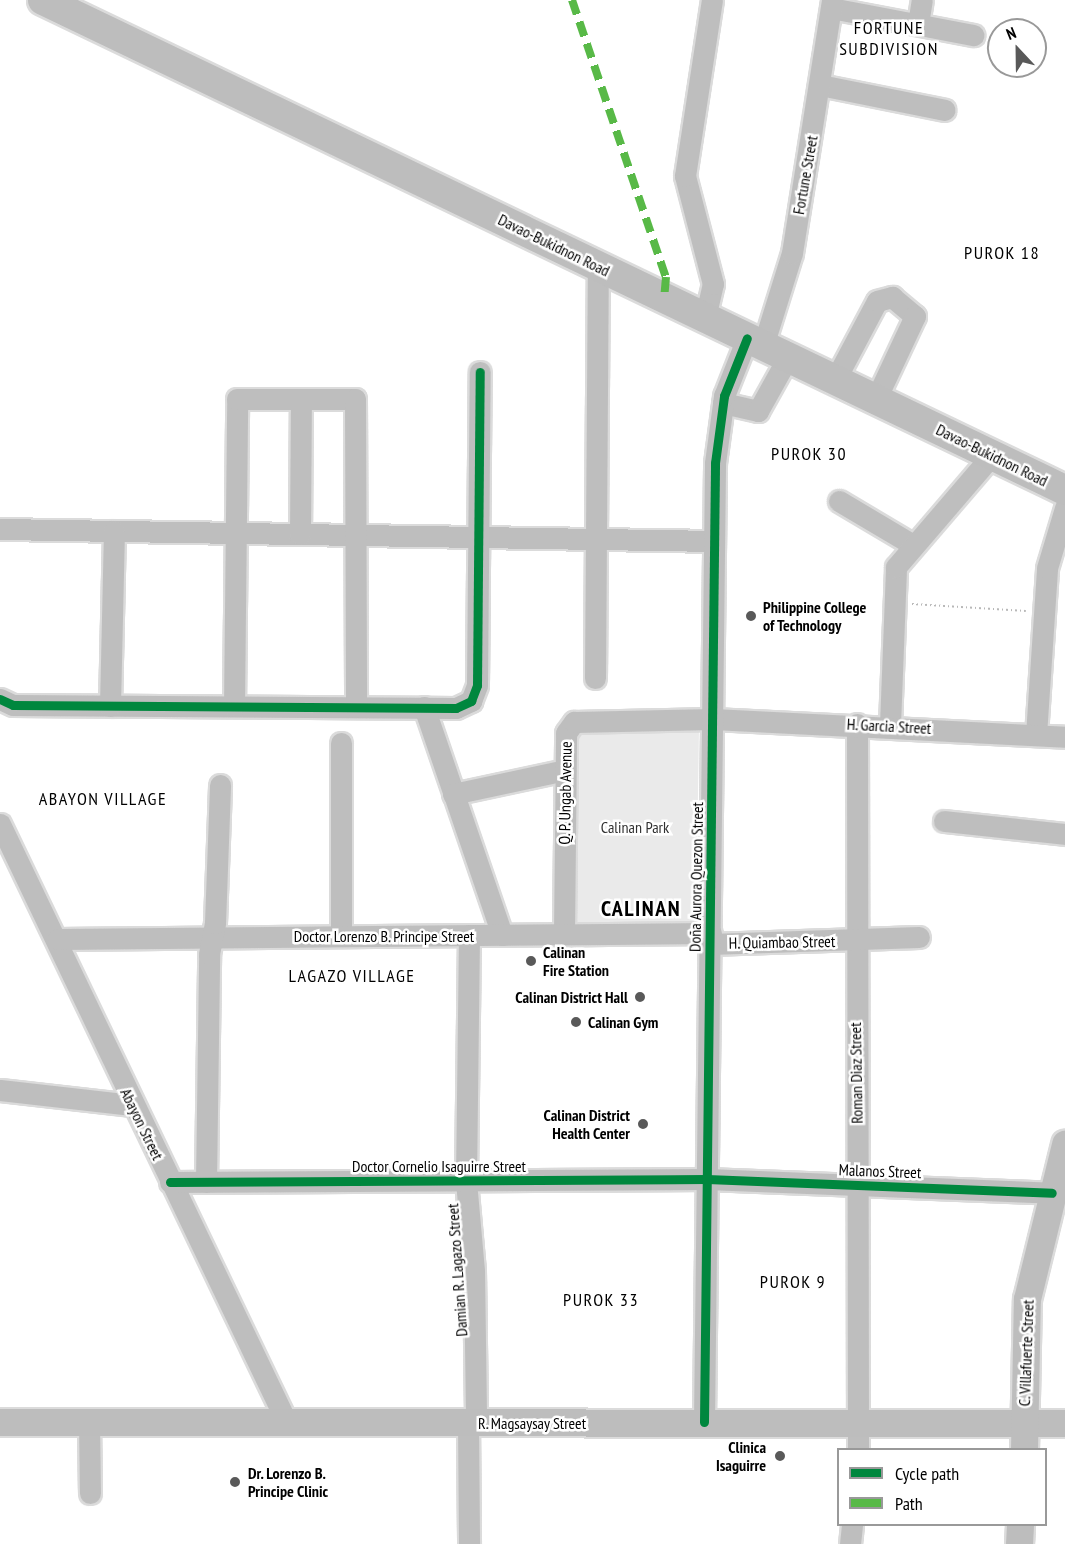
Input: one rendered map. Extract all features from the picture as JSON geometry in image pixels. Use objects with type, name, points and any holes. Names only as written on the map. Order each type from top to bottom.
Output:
[{"type":"highway","name":"Davao-Bukidnon Road","points":[[43,0],[1065,490]]},
{"type":"main road","name":"C. Villafuerte Street","points":[[1024,1448],[1027,1299],[1065,1144]]},
{"type":"main road","name":"R. Magsaysay Street","points":[[0,1422],[1065,1423]]},
{"type":"main road","points":[[1019,1544],[1020,1526]]},
{"type":"street","points":[[705,318],[713,284],[685,176],[712,0]]},
{"type":"street","points":[[918,24],[922,0]]},
{"type":"street","points":[[832,4],[973,35]]},
{"type":"street","name":"Fortune Street","points":[[766,347],[788,269],[832,4]]},
{"type":"street","points":[[820,85],[945,110]]},
{"type":"street","points":[[595,678],[598,266]]},
{"type":"street","points":[[835,380],[877,301],[892,297],[915,316],[876,399]]},
{"type":"street","points":[[723,403],[758,411],[766,347]]},
{"type":"street","name":"Doña Aurora Quezon Street","points":[[704,1422],[714,541],[723,403],[766,347]]},
{"type":"street","points":[[0,699],[13,705],[456,708],[475,695],[480,372]]},
{"type":"street","points":[[234,706],[233,533],[237,399],[356,399],[354,535],[356,707]]},
{"type":"street","points":[[300,534],[301,399]]},
{"type":"street","points":[[890,725],[892,602],[896,567],[913,544],[992,455]]},
{"type":"street","points":[[839,501],[913,544]]},
{"type":"street","points":[[1036,735],[1047,568],[1065,508]]},
{"type":"street","points":[[0,529],[714,541]]},
{"type":"street","points":[[110,706],[114,531]]},
{"type":"street","points":[[424,707],[502,935]]},
{"type":"street","name":"H. Garcia Street","points":[[713,719],[890,725],[1065,737]]},
{"type":"street","name":"Q. P. Ungab Avenue","points":[[564,934],[566,733],[574,722],[713,719]]},
{"type":"street","name":"Roman Diaz Street","points":[[857,724],[854,940],[858,1448]]},
{"type":"street","points":[[341,936],[342,743]]},
{"type":"street","points":[[453,794],[565,770]]},
{"type":"street","points":[[206,1182],[220,785]]},
{"type":"street","points":[[944,821],[1065,834]]},
{"type":"street","name":"Abayon Street","points":[[0,824],[58,939],[132,1105],[287,1423]]},
{"type":"street","name":"Doctor Lorenzo B. Principe Street","points":[[58,939],[564,934],[710,938]]},
{"type":"street","name":"Damian R. Lagazo Street","points":[[469,935],[466,1181],[474,1271],[469,1544]]},
{"type":"street","name":"H. Quiambao Street","points":[[710,938],[854,940],[919,937]]},
{"type":"street","points":[[0,1090],[132,1105]]},
{"type":"street","name":"Doctor Cornelio Isaguirre Street","points":[[170,1182],[707,1179]]},
{"type":"street","name":"Malanos Street","points":[[707,1179],[1052,1193]]},
{"type":"street","points":[[88,1422],[90,1493]]},
{"type":"street","points":[[850,1544],[852,1526]]},
{"type":"path","points":[[892,602],[1043,612]]},
{"type":"green space","name":"Calinan Park","points":[[573,729],[699,729],[696,924],[574,926]]},
{"type":"marked path","points":[[572,0],[666,277],[664,298]]},
{"type":"cycle path","points":[[704,1422],[715,463],[724,396],[747,338]]},
{"type":"cycle path","points":[[0,699],[13,705],[456,708],[471,701],[477,685],[480,372]]},
{"type":"cycle path","points":[[170,1182],[707,1179],[1052,1193]]},
{"type":"place","name":"Philippine College of Technology","points":[[751,616]]},
{"type":"place","name":"Calinan Fire Station","points":[[531,961]]},
{"type":"place","name":"Calinan District Hall","points":[[640,997]]},
{"type":"place","name":"Calinan Gym","points":[[576,1022]]},
{"type":"place","name":"Calinan District Health Center","points":[[643,1124]]},
{"type":"place","name":"Clinica Isaguirre","points":[[780,1456]]},
{"type":"place","name":"Dr. Lorenzo B. Principe Clinic","points":[[235,1482]]},
{"type":"district","name":"FORTUNE SUBDIVISION","points":[[889,39]]},
{"type":"district","name":"PUROK 18","points":[[1002,253]]},
{"type":"district","name":"PUROK 30","points":[[809,454]]},
{"type":"district","name":"ABAYON VILLAGE","points":[[103,799]]},
{"type":"district","name":"CALINAN","points":[[641,909]]},
{"type":"district","name":"LAGAZO VILLAGE","points":[[352,976]]},
{"type":"district","name":"PUROK 9","points":[[793,1282]]},
{"type":"district","name":"PUROK 33","points":[[601,1300]]}]
